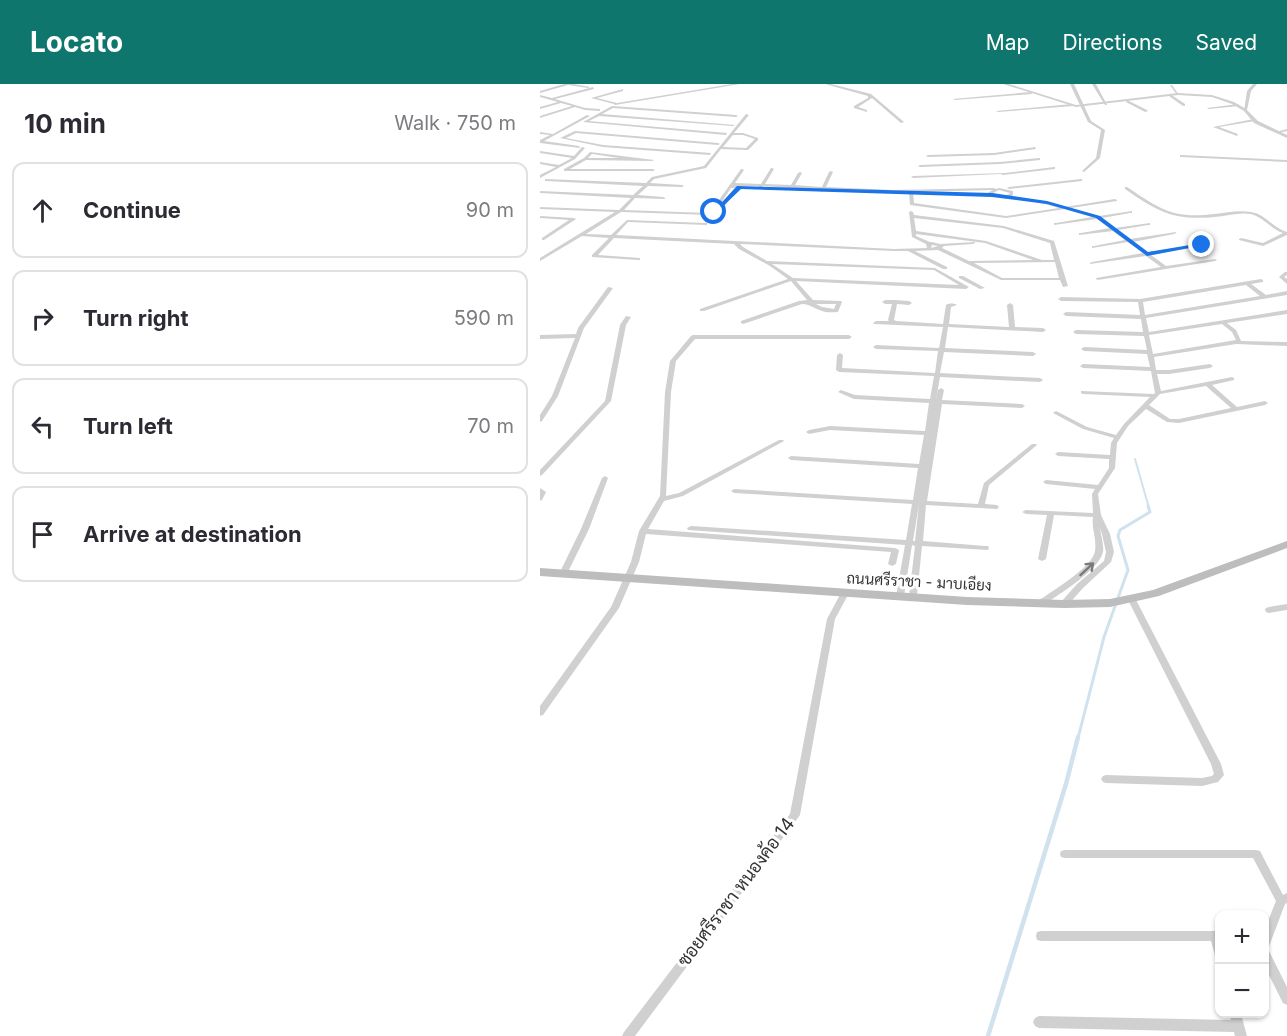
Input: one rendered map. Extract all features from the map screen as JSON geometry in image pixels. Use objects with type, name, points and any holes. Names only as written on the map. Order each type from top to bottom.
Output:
[{"type":"main road","name":"ถนนศรีราชา - มาบเอียง","points":[[540,572],[913,597],[1064,604],[1110,603],[1155,593],[1285,548]]},
{"type":"street","points":[[540,92],[567,84],[596,89],[552,99]]},
{"type":"street","points":[[726,134],[585,122],[608,105],[738,84]]},
{"type":"street","points":[[827,84],[870,95],[902,122]]},
{"type":"street","points":[[1005,84],[1072,105]]},
{"type":"street","points":[[1072,84],[1090,122],[1103,130],[1098,158],[1084,171]]},
{"type":"street","points":[[1095,84],[1106,104]]},
{"type":"street","points":[[1245,110],[1250,91],[1255,84]]},
{"type":"street","points":[[1172,86],[1178,94]]},
{"type":"street","points":[[616,104],[593,98],[622,90]]},
{"type":"street","points":[[955,99],[1031,93]]},
{"type":"street","points":[[998,111],[1106,104],[1178,94],[1212,96],[1238,105],[1266,128],[1287,137]]},
{"type":"street","points":[[866,111],[855,107],[870,98],[870,95]]},
{"type":"street","points":[[1170,95],[1184,105]]},
{"type":"street","points":[[540,98],[599,112],[734,125]]},
{"type":"street","points":[[1127,101],[1146,111]]},
{"type":"street","points":[[540,108],[561,102]]},
{"type":"street","points":[[1209,108],[1238,105]]},
{"type":"street","points":[[540,117],[576,106]]},
{"type":"street","points":[[540,142],[612,107],[736,116]]},
{"type":"street","points":[[651,170],[654,149],[700,113]]},
{"type":"street","points":[[540,260],[620,211],[658,176],[705,166],[719,146],[747,115]]},
{"type":"street","points":[[1237,135],[1215,127],[1254,120]]},
{"type":"street","points":[[1278,132],[1287,130]]},
{"type":"street","points":[[540,131],[551,134]]},
{"type":"street","points":[[710,154],[603,146],[562,138],[575,132],[747,149],[758,139],[743,134],[732,134]]},
{"type":"street","points":[[540,142],[584,148],[575,157],[542,176]]},
{"type":"street","points":[[928,156],[994,154],[1035,148]]},
{"type":"street","points":[[540,152],[575,157]]},
{"type":"street","points":[[994,154],[1008,189],[1013,194],[1006,197]]},
{"type":"street","points":[[1181,156],[1287,161]]},
{"type":"street","points":[[652,160],[585,159],[565,170],[651,170],[658,176]]},
{"type":"street","points":[[920,166],[1039,159]]},
{"type":"street","points":[[540,163],[560,166]]},
{"type":"street","points":[[913,177],[1003,174],[1054,168]]},
{"type":"street","points":[[760,187],[772,169]]},
{"type":"street","points":[[714,212],[742,170]]},
{"type":"street","points":[[823,189],[831,172]]},
{"type":"street","points":[[791,188],[800,173]]},
{"type":"street","points":[[542,176],[682,186]]},
{"type":"street","points":[[731,186],[857,191],[993,192],[1081,180]]},
{"type":"street","points":[[857,191],[861,183]]},
{"type":"street","points":[[540,207],[703,214],[714,212],[721,207],[739,186]]},
{"type":"street","points":[[1126,188],[1154,207],[1176,216],[1187,218],[1249,213],[1261,216],[1272,228],[1287,233]]},
{"type":"street","points":[[540,192],[663,198]]},
{"type":"street","points":[[911,192],[912,204],[1006,217],[1115,200]]},
{"type":"street","points":[[993,192],[1006,197],[1066,208],[1098,217],[1164,268]]},
{"type":"street","points":[[1056,224],[1131,212]]},
{"type":"street","points":[[929,246],[914,237],[911,213],[1004,228],[1052,242],[1065,286]]},
{"type":"street","points":[[540,218],[574,219],[541,240]]},
{"type":"street","points":[[638,259],[594,256],[627,221],[705,224]]},
{"type":"street","points":[[1082,234],[1148,224]]},
{"type":"street","points":[[914,232],[988,242],[1042,261]]},
{"type":"street","points":[[1241,239],[1263,245],[1287,233]]},
{"type":"street","points":[[1094,247],[1174,234]]},
{"type":"street","points":[[580,236],[908,250],[929,246],[988,242]]},
{"type":"street","points":[[893,242],[981,288]]},
{"type":"street","points":[[736,243],[792,279],[808,302],[817,308],[833,312],[836,311],[838,302],[808,302],[743,322]]},
{"type":"street","points":[[1092,263],[1202,245]]},
{"type":"street","points":[[940,247],[1001,279],[1062,279]]},
{"type":"street","points":[[540,254],[548,255]]},
{"type":"street","points":[[1098,279],[1215,260]]},
{"type":"street","points":[[967,262],[1057,261]]},
{"type":"street","points":[[702,310],[792,279],[966,287],[935,269],[766,262]]},
{"type":"street","points":[[1287,273],[1281,277],[1287,282]]},
{"type":"street","points":[[1061,299],[1140,301],[1262,281]]},
{"type":"street","points":[[1246,283],[1265,297]]},
{"type":"street","points":[[541,418],[555,396],[580,328],[610,288]]},
{"type":"street","points":[[1066,314],[1143,317],[1287,294]]},
{"type":"street","points":[[1064,604],[1107,562],[1110,552],[1094,501],[1098,487],[1107,477],[1113,457],[1114,443],[1126,425],[1157,394],[1140,301]]},
{"type":"street","points":[[885,302],[909,303]]},
{"type":"street","points":[[895,302],[891,320],[895,323]]},
{"type":"street","points":[[1010,305],[1011,329]]},
{"type":"street","points":[[1076,332],[1146,334],[1287,312]]},
{"type":"street","points":[[540,474],[609,401],[623,325],[628,317]]},
{"type":"street","points":[[876,322],[1043,330]]},
{"type":"street","points":[[1222,322],[1234,331],[1239,342]]},
{"type":"street","points":[[913,597],[919,544],[920,503],[948,326]]},
{"type":"street","points":[[540,337],[578,336]]},
{"type":"street","points":[[540,713],[615,608],[628,579],[643,531],[661,500],[668,392],[673,361],[693,337],[849,337]]},
{"type":"street","points":[[1084,348],[1150,354],[1239,342],[1287,344]]},
{"type":"street","points":[[876,347],[1033,354]]},
{"type":"street","points":[[840,355],[839,370],[1040,380]]},
{"type":"street","points":[[1083,366],[1169,372],[1210,366]]},
{"type":"street","points":[[1083,393],[1157,394],[1232,378]]},
{"type":"street","points":[[1207,383],[1235,409]]},
{"type":"street","points":[[841,392],[855,398],[1022,406]]},
{"type":"street","points":[[1146,406],[1169,421],[1179,421],[1265,403]]},
{"type":"street","points":[[1056,413],[1085,428],[1118,437]]},
{"type":"street","points":[[809,432],[830,428],[931,433]]},
{"type":"street","points":[[661,500],[681,495],[781,441]]},
{"type":"street","points":[[981,507],[986,484],[1034,445]]},
{"type":"street","points":[[1058,454],[1113,457]]},
{"type":"street","points":[[791,458],[925,466]]},
{"type":"street","points":[[563,574],[585,529],[605,478]]},
{"type":"street","points":[[1046,482],[1098,487]]},
{"type":"street","points":[[540,490],[543,492],[540,499]]},
{"type":"street","points":[[734,491],[995,507]]},
{"type":"street","points":[[900,596],[909,543],[920,503]]},
{"type":"street","points":[[1026,512],[1097,515]]},
{"type":"street","points":[[1042,558],[1051,513]]},
{"type":"street","points":[[1041,603],[1091,567],[1098,558],[1099,550],[1094,524],[1097,515]]},
{"type":"street","points":[[691,528],[985,548]]},
{"type":"street","points":[[643,531],[895,549],[892,564]]},
{"type":"street","name":"ซอยศรีราชา หนองค้อ 14","points":[[628,1036],[795,815],[831,619],[845,593]]},
{"type":"street","points":[[1106,779],[1202,782],[1215,779],[1219,775],[1216,764],[1131,598]]},
{"type":"street","points":[[1269,610],[1287,607]]},
{"type":"street","points":[[1065,854],[1256,854],[1284,900],[1269,929]]},
{"type":"street","points":[[1041,936],[1215,936]]},
{"type":"street","points":[[1269,961],[1287,999]]},
{"type":"street","points":[[1039,1022],[1239,1031]]},
{"type":"waterway","points":[[1135,459],[1149,508]]},
{"type":"waterway","points":[[1078,738],[1104,637],[1128,570],[1118,536],[1120,530],[1150,512],[1148,506]]},
{"type":"waterway","points":[[988,1036],[1066,784],[1078,737]]},
{"type":"route","points":[[714,212],[739,187],[992,195],[1047,203],[1098,217],[1147,254],[1202,245]]}]
